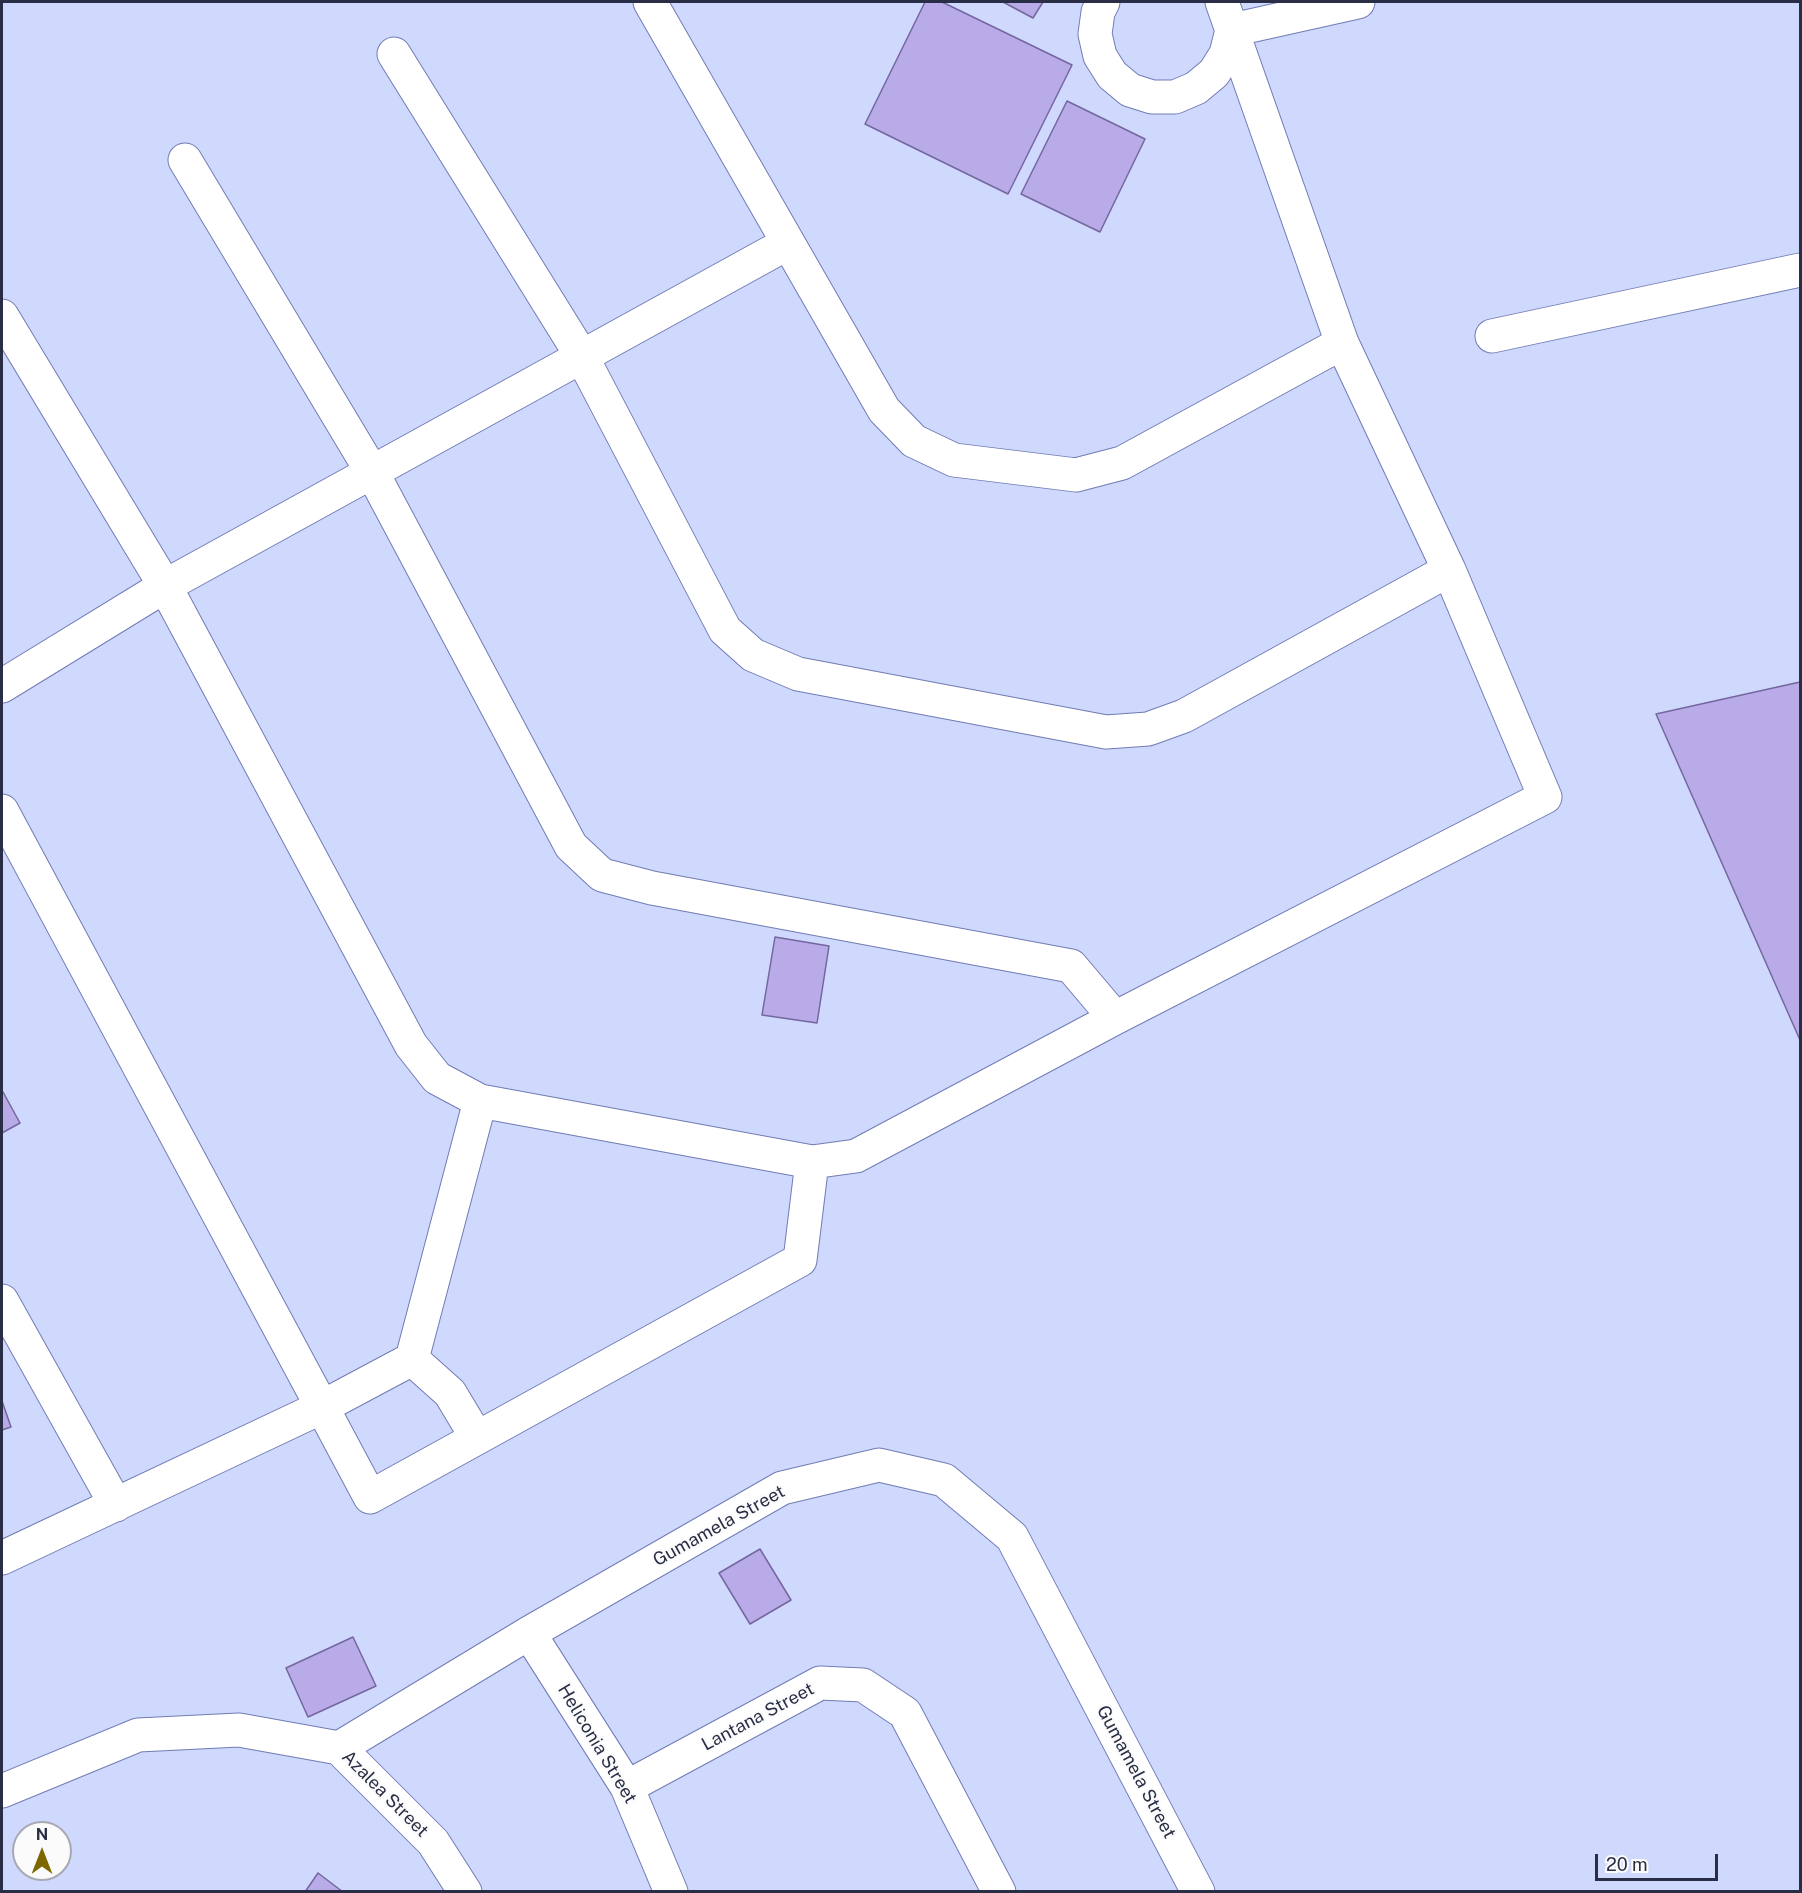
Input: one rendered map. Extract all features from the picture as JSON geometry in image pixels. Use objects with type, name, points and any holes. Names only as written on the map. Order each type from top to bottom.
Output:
[{"type":"street","points":[[650,2],[884,410],[914,441],[954,460],[1076,475],[1122,463],[1342,343]]},
{"type":"street","points":[[1103,2],[1098,12],[1095,34],[1100,56],[1112,75],[1130,90],[1152,97],[1175,97],[1196,88],[1214,74],[1226,54],[1227,16]]},
{"type":"street","points":[[1227,16],[1358,2]]},
{"type":"street","points":[[2,316],[165,586],[411,1045],[437,1078],[480,1101],[812,1162],[856,1156],[1115,1018],[1545,797],[1449,570],[1342,343],[1227,16]]},
{"type":"street","points":[[394,54],[581,355],[725,630],[753,655],[798,674],[1106,732],[1148,729],[1184,716],[1449,570]]},
{"type":"street","points":[[185,160],[372,472],[571,846],[602,875],[664,890],[1071,966],[1115,1018]]},
{"type":"street","points":[[2,686],[165,586],[788,243]]},
{"type":"street","points":[[1492,336],[1800,270]]},
{"type":"street","points":[[2,811],[370,1497],[800,1260],[812,1162]]},
{"type":"street","points":[[2,1558],[322,1407],[412,1359],[480,1101]]},
{"type":"street","points":[[3,1307],[116,1505]]},
{"type":"street","points":[[412,1359],[450,1394],[477,1438]]},
{"type":"street","name":"Gumamela Street","points":[[339,1748],[529,1633],[782,1488],[879,1465],[944,1480],[1012,1537],[1198,1892]]},
{"type":"street","name":"Heliconia Street","points":[[529,1633],[627,1787],[671,1892]]},
{"type":"street","name":"Lantana Street","points":[[627,1787],[820,1683],[863,1685],[905,1713],[999,1892]]},
{"type":"street","name":"Azalea Street","points":[[2,1791],[138,1735],[239,1730],[339,1748],[433,1842],[465,1892]]},
{"type":"building","points":[[925,2],[942,2],[1072,65],[1008,194],[865,124]]},
{"type":"building","points":[[1003,2],[1043,2],[1033,18]]},
{"type":"building","points":[[1067,101],[1145,139],[1100,232],[1021,194]]},
{"type":"building","points":[[1800,682],[1800,1040],[1656,714]]},
{"type":"building","points":[[775,937],[829,946],[817,1023],[762,1015]]},
{"type":"building","points":[[2,1093],[20,1123],[2,1133]]},
{"type":"building","points":[[2,1401],[11,1427],[2,1430]]},
{"type":"building","points":[[760,1549],[791,1600],[750,1624],[719,1573]]},
{"type":"building","points":[[353,1637],[376,1686],[308,1717],[286,1668]]},
{"type":"building","points":[[318,1873],[343,1892],[305,1892]]}]
